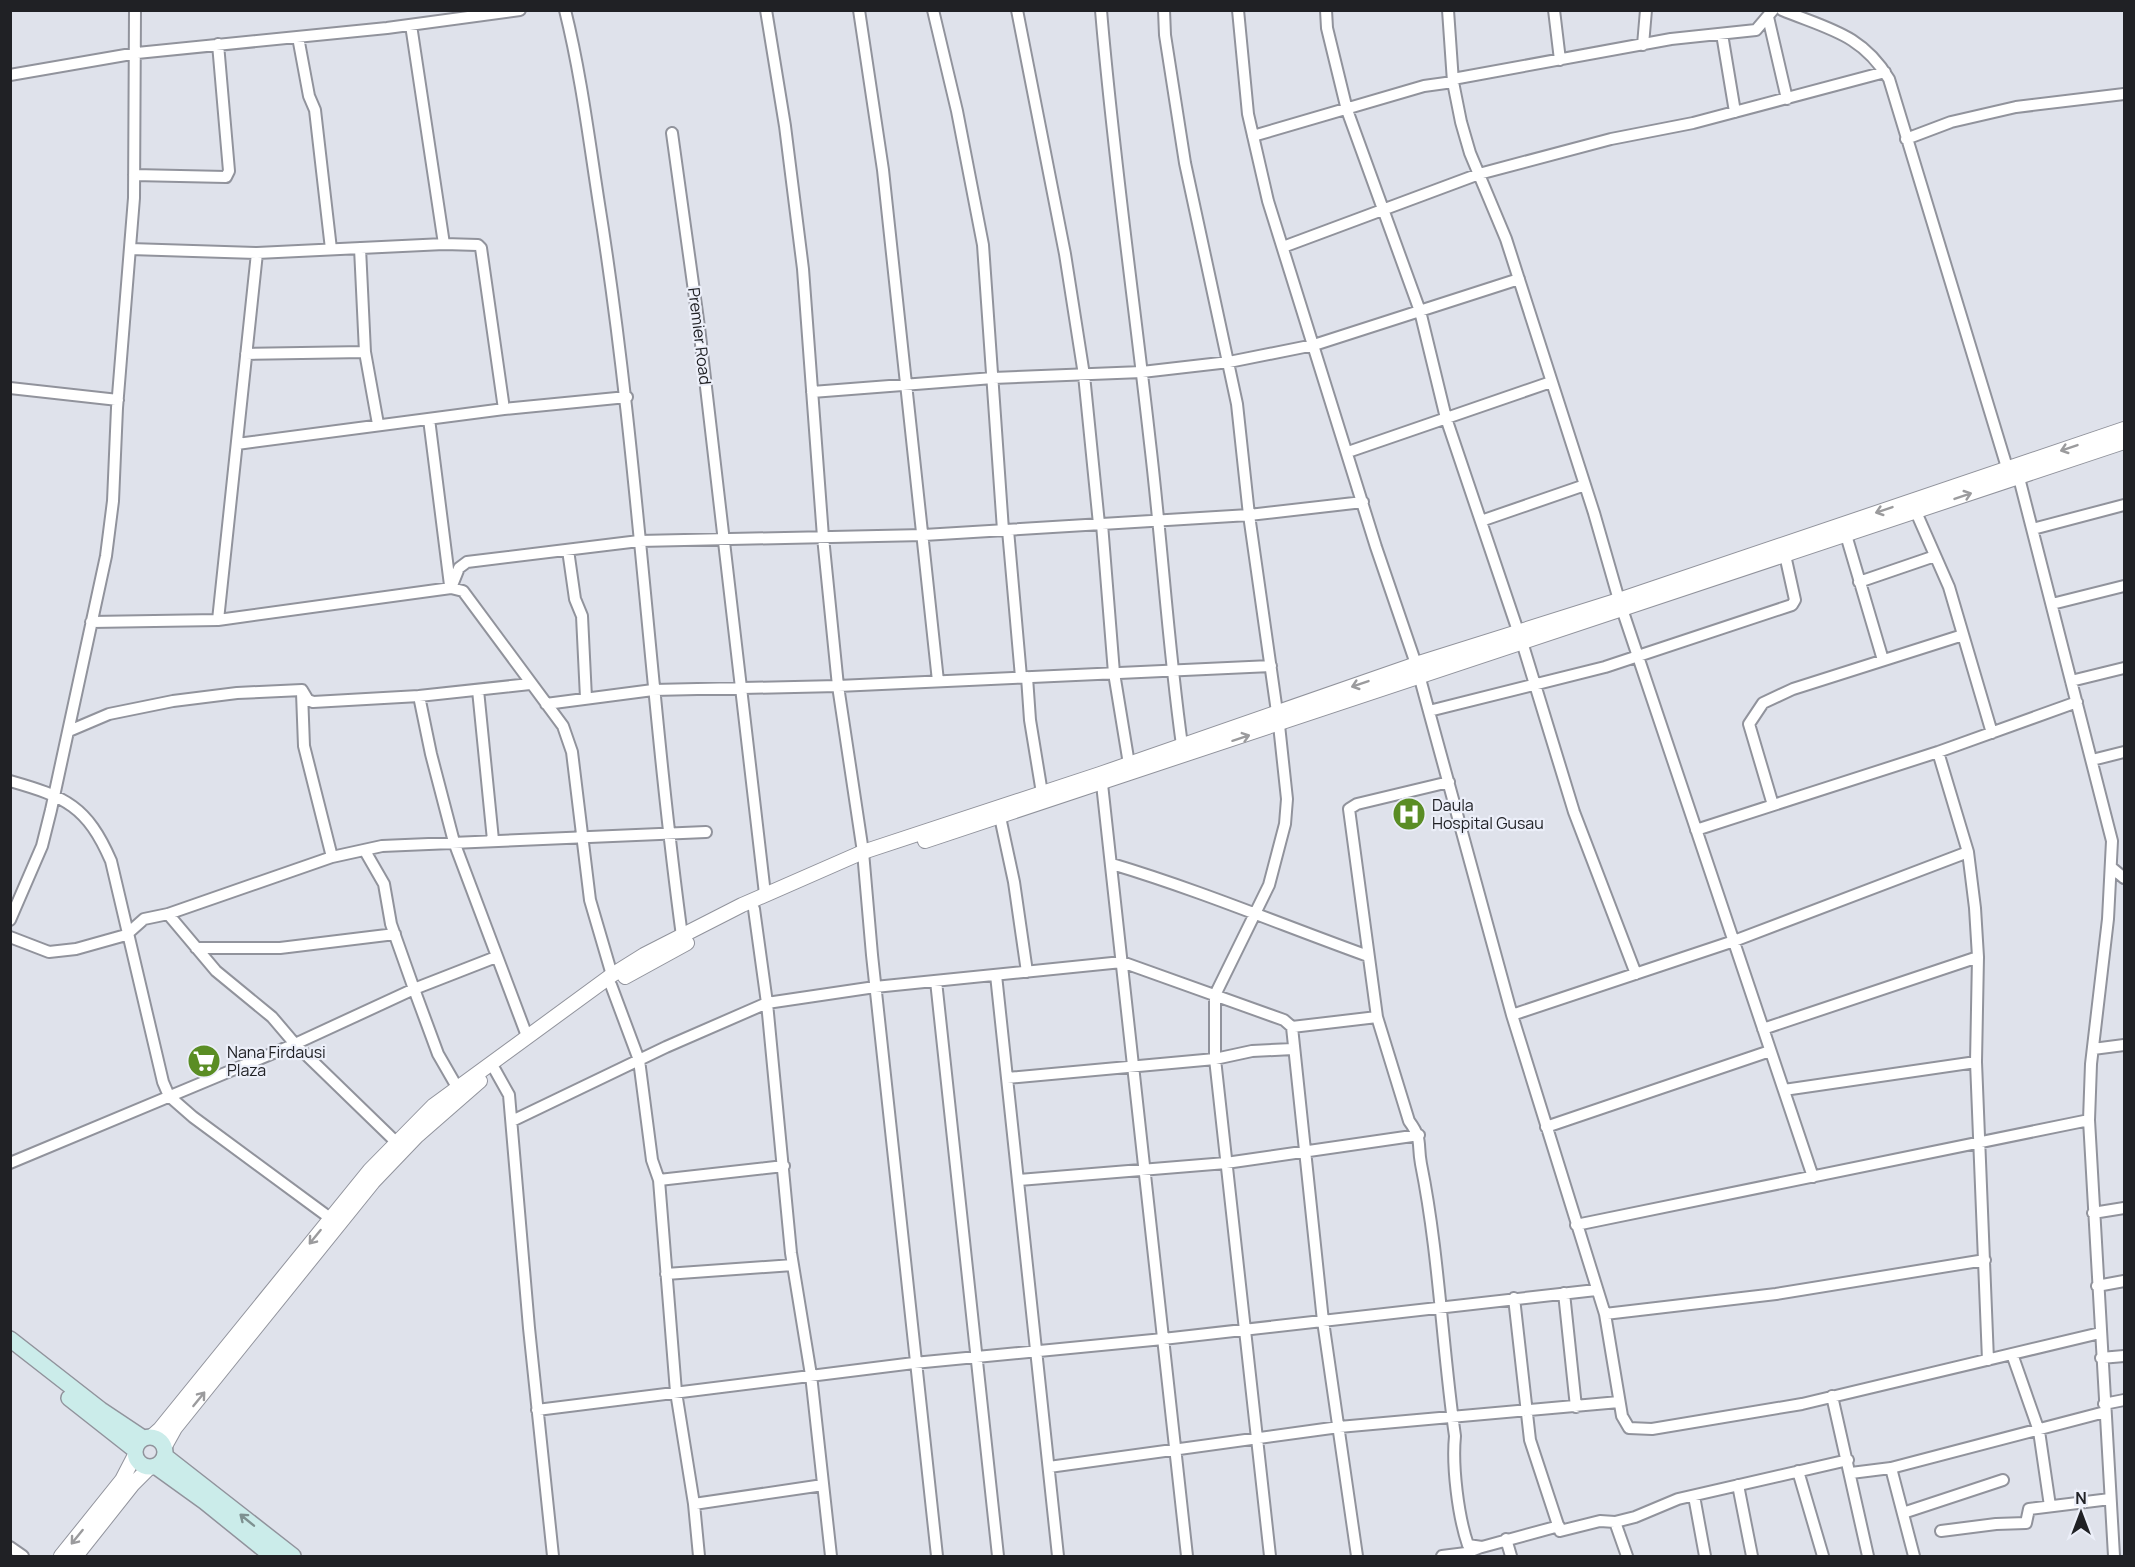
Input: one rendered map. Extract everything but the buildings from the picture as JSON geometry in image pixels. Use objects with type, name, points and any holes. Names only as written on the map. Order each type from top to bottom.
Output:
[{"type":"main road","points":[[10,1339],[101,1410],[141,1445]]},
{"type":"main road","points":[[10,1352],[141,1445]]},
{"type":"main road","points":[[141,1445],[158,1438],[159,1459],[205,1502],[272,1557]]},
{"type":"main road","points":[[141,1445],[140,1464],[159,1459]]},
{"type":"main road","points":[[159,1459],[293,1557]]},
{"type":"street","points":[[10,920],[42,846],[106,556],[112,511],[134,175],[135,10]]},
{"type":"street","points":[[10,75],[136,52],[411,25],[520,10]]},
{"type":"street","points":[[565,10],[579,79],[627,397],[653,690],[668,834],[682,936]]},
{"type":"street","points":[[766,10],[803,269],[823,537],[838,686],[863,856],[875,987],[937,1557]]},
{"type":"street","points":[[859,10],[883,170],[938,681]]},
{"type":"street","points":[[933,10],[957,111],[983,245],[1005,530],[1042,793]]},
{"type":"street","points":[[1017,10],[1065,254],[1084,375],[1114,673],[1129,764]]},
{"type":"street","points":[[1101,10],[1116,174],[1142,372],[1159,520],[1172,670],[1182,746]]},
{"type":"street","points":[[1164,10],[1165,34],[1185,163],[1238,404],[1249,515],[1287,799],[1285,824],[1269,885],[1215,995],[1215,1059],[1270,1557]]},
{"type":"street","points":[[1238,10],[1253,136],[1268,201],[1418,669],[1512,1015],[1605,1314],[1619,1402],[1622,1416],[1629,1428],[1652,1429],[1832,1396],[2100,1333]]},
{"type":"street","points":[[1326,10],[1347,110],[1420,311],[1446,418],[1536,683],[1574,812],[1636,974]]},
{"type":"street","points":[[1448,10],[1453,80],[1461,122],[1479,174],[1506,238],[1621,605],[1813,1178]]},
{"type":"street","points":[[1554,10],[1560,60]]},
{"type":"street","points":[[1643,45],[1646,10]]},
{"type":"street","points":[[1782,10],[1858,42],[1877,59],[1885,72],[2033,529],[2112,841],[2112,868],[2093,1050],[2089,1120],[2114,1557]]},
{"type":"street","points":[[1253,136],[1424,86],[1643,45],[1756,30],[1770,14]]},
{"type":"street","points":[[1770,14],[1787,99]]},
{"type":"street","points":[[411,25],[444,244]]},
{"type":"street","points":[[1722,34],[1735,112]]},
{"type":"street","points":[[298,37],[309,96],[315,110],[331,249]]},
{"type":"street","points":[[134,175],[226,177],[229,171],[218,44]]},
{"type":"street","points":[[1283,247],[1479,174],[1611,139],[1787,99],[1885,72]]},
{"type":"street","points":[[1906,139],[1952,122],[2016,107],[2124,94]]},
{"type":"street","name":"Premier Road","points":[[672,133],[724,539],[765,894]]},
{"type":"street","points":[[130,249],[257,253],[474,244],[481,248],[504,409]]},
{"type":"street","points":[[360,248],[365,352],[378,424]]},
{"type":"street","points":[[218,620],[257,253]]},
{"type":"street","points":[[812,392],[993,378],[1142,372],[1229,362],[1314,345],[1519,279]]},
{"type":"street","points":[[246,354],[365,352]]},
{"type":"street","points":[[1348,452],[1551,382]]},
{"type":"street","points":[[10,388],[118,400]]},
{"type":"street","points":[[237,444],[378,424],[627,397]]},
{"type":"street","points":[[429,419],[451,588]]},
{"type":"street","points":[[76,1557],[140,1475],[159,1459],[176,1428],[373,1182],[435,1120],[495,1070],[612,980],[863,856],[1000,817],[1102,784],[1418,669],[1916,512],[2124,429]]},
{"type":"street","points":[[1621,605],[2013,473],[2124,442]]},
{"type":"street","points":[[1481,521],[1585,485]]},
{"type":"street","points":[[451,588],[459,568],[467,562],[639,541],[924,535],[1249,515],[1363,502]]},
{"type":"street","points":[[2033,529],[2124,506]]},
{"type":"street","points":[[1916,512],[1949,587],[1992,733]]},
{"type":"street","points":[[1846,535],[1883,660]]},
{"type":"street","points":[[568,550],[575,599],[582,616],[586,698]]},
{"type":"street","points":[[1429,711],[1639,656],[1792,605],[1795,600],[1785,555]]},
{"type":"street","points":[[1859,582],[1935,556]]},
{"type":"street","points":[[2052,604],[2124,586]]},
{"type":"street","points":[[91,622],[218,620],[451,588],[463,591],[563,726],[572,752],[590,900],[612,980],[639,1060],[652,1160],[659,1180],[676,1392],[694,1504],[699,1557]]},
{"type":"street","points":[[1773,805],[1749,724],[1763,703],[1793,689],[1963,635]]},
{"type":"street","points":[[546,704],[653,690],[838,686],[1270,666]]},
{"type":"street","points":[[2071,681],[2124,668]]},
{"type":"street","points":[[302,690],[308,700],[313,702],[419,696],[530,684]]},
{"type":"street","points":[[69,731],[109,714],[173,701],[237,693],[302,690]]},
{"type":"street","points":[[302,690],[304,746],[332,857]]},
{"type":"street","points":[[478,690],[493,840]]},
{"type":"street","points":[[419,696],[454,843],[527,1036]]},
{"type":"street","points":[[1696,830],[1938,752],[2077,702]]},
{"type":"street","points":[[61,1557],[122,1480],[141,1445],[160,1429],[330,1218],[396,1142],[457,1087],[527,1036],[682,936],[765,894],[863,856],[1042,793],[1182,746],[1278,719]]},
{"type":"street","points":[[1938,752],[1968,852],[1976,908],[1978,957],[1976,1062],[1988,1360]]},
{"type":"street","points":[[2092,760],[2124,752]]},
{"type":"street","points":[[10,781],[55,794],[90,822],[100,837],[111,861],[126,935],[163,1082],[170,1096],[193,1117],[330,1218]]},
{"type":"street","points":[[1449,782],[1357,804],[1349,809],[1377,1017],[1409,1121],[1419,1135],[1463,1530],[1468,1545],[1482,1547]]},
{"type":"street","points":[[1102,784],[1186,1557]]},
{"type":"street","points":[[1000,817],[1014,882],[1027,972]]},
{"type":"street","points":[[10,937],[33,948],[49,952],[76,949],[126,935],[144,919],[168,914],[332,857],[390,845],[706,832]]},
{"type":"street","points":[[2112,841],[2124,838]]},
{"type":"street","points":[[365,851],[384,884],[395,934],[414,989],[438,1054],[457,1087]]},
{"type":"street","points":[[1512,1015],[1734,941],[1968,852]]},
{"type":"street","points":[[1112,864],[1183,885],[1253,915],[1368,956]]},
{"type":"street","points":[[2112,868],[2124,878]]},
{"type":"street","points":[[754,909],[767,1004],[793,1265],[811,1376],[831,1557]]},
{"type":"street","points":[[168,914],[216,971],[272,1017],[295,1044],[396,1142]]},
{"type":"street","points":[[196,948],[280,948],[395,934]]},
{"type":"street","points":[[10,1163],[295,1044],[414,989],[496,957]]},
{"type":"street","points":[[1763,1029],[1978,957]]},
{"type":"street","points":[[512,1121],[639,1060],[767,1004],[875,987],[1122,962],[1284,1020],[1292,1027],[1323,1321],[1357,1557]]},
{"type":"street","points":[[996,975],[1058,1557]]},
{"type":"street","points":[[936,981],[998,1557]]},
{"type":"street","points":[[1292,1027],[1377,1017]]},
{"type":"street","points":[[2093,1050],[2124,1045]]},
{"type":"street","points":[[1007,1078],[1215,1059],[1252,1051],[1293,1049]]},
{"type":"street","points":[[1546,1127],[1770,1051]]},
{"type":"street","points":[[1784,1090],[1976,1062]]},
{"type":"street","points":[[495,1070],[509,1095],[537,1410],[553,1557]]},
{"type":"street","points":[[1576,1225],[2089,1120]]},
{"type":"street","points":[[1019,1179],[1226,1162],[1305,1153],[1419,1135]]},
{"type":"street","points":[[659,1180],[784,1166]]},
{"type":"street","points":[[2093,1213],[2124,1208]]},
{"type":"street","points":[[1605,1314],[1776,1294],[1985,1260]]},
{"type":"street","points":[[666,1274],[793,1265]]},
{"type":"street","points":[[2097,1286],[2124,1281]]},
{"type":"street","points":[[537,1410],[976,1356],[1163,1339],[1596,1290]]},
{"type":"street","points":[[1564,1293],[1576,1407]]},
{"type":"street","points":[[1514,1298],[1530,1440],[1560,1531],[1599,1521],[1615,1522],[1635,1517],[1678,1498],[1848,1460]]},
{"type":"street","points":[[2012,1354],[2039,1431],[2050,1506]]},
{"type":"street","points":[[2101,1358],[2124,1356]]},
{"type":"street","points":[[1832,1396],[1868,1557]]},
{"type":"street","points":[[1851,1473],[1891,1468],[2073,1422],[2080,1417],[2124,1400]]},
{"type":"street","points":[[1049,1467],[1339,1427],[1619,1402]]},
{"type":"street","points":[[1891,1468],[1914,1557]]},
{"type":"street","points":[[1798,1471],[1823,1557]]},
{"type":"street","points":[[1903,1513],[2003,1480]]},
{"type":"street","points":[[694,1504],[823,1485]]},
{"type":"street","points":[[1738,1485],[1752,1557]]},
{"type":"street","points":[[1694,1496],[1705,1557]]},
{"type":"street","points":[[1941,1532],[1995,1524],[2026,1523],[2029,1509],[2110,1499]]},
{"type":"street","points":[[1615,1522],[1627,1557]]},
{"type":"street","points":[[1436,1557],[1466,1553],[1506,1539],[1559,1526]]},
{"type":"street","points":[[1506,1539],[1511,1557]]},
{"type":"street","points":[[10,1547],[23,1557]]},
{"type":"place","name":"Daula Hospital Gusau","points":[[1409,814]]},
{"type":"place","name":"Nana Firdausi Plaza","points":[[204,1061]]}]
